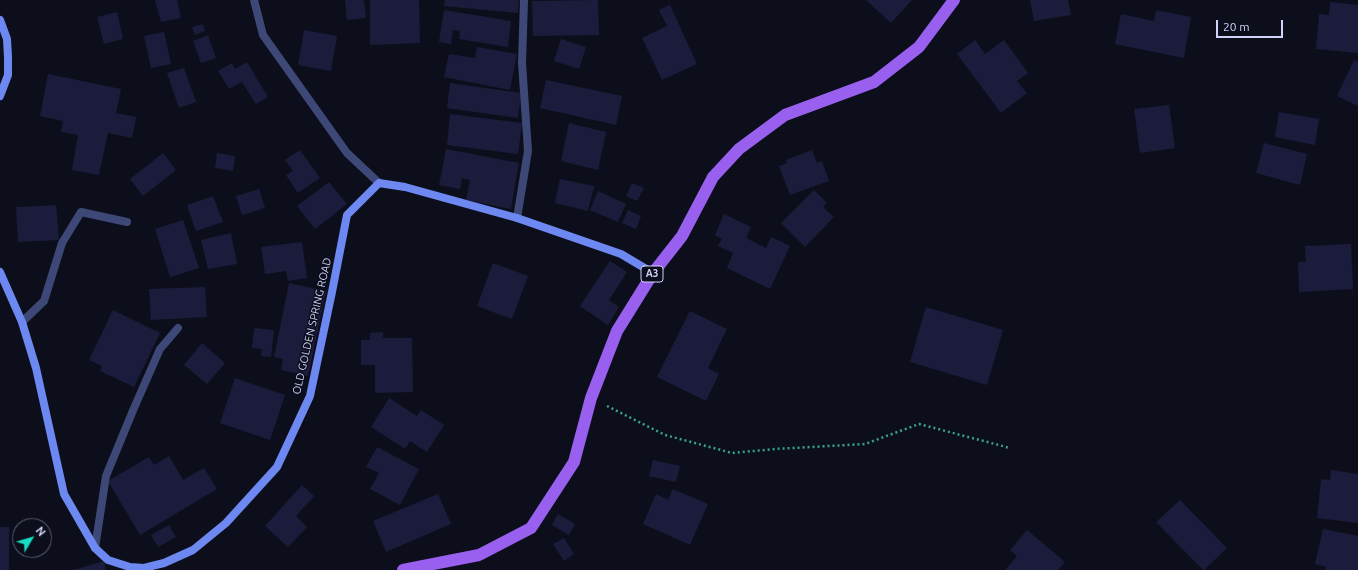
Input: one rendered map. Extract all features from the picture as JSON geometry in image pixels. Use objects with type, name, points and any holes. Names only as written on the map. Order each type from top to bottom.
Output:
[{"type":"main road","name":"A3","points":[[403,570],[479,555],[531,528],[574,462],[591,398],[617,331],[653,273],[682,236],[713,177],[739,148],[785,115],[874,82],[919,47],[954,0]]},
{"type":"main road","points":[[0,20],[7,39],[8,57],[8,75],[0,96]]},
{"type":"main road","points":[[379,184],[405,187],[517,218],[621,254],[653,273]]},
{"type":"main road","name":"OLD GOLDEN SPRING ROAD","points":[[0,272],[22,322],[36,368],[64,494],[95,548],[108,560],[130,567],[163,567],[193,550],[226,523],[276,467],[310,396],[347,215],[379,184]]},
{"type":"street","points":[[254,0],[263,34],[347,153],[379,184]]},
{"type":"street","points":[[517,218],[528,151],[522,63],[524,0]]},
{"type":"street","points":[[22,322],[44,301],[62,243],[81,212],[127,222]]},
{"type":"street","points":[[95,548],[106,476],[160,349],[178,328]]},
{"type":"path","points":[[591,398],[665,435],[732,453],[865,444],[919,424],[1010,448]]},
{"type":"building","points":[[155,0],[177,0],[181,18],[161,22]]},
{"type":"building","points":[[345,0],[364,0],[366,18],[347,20]]},
{"type":"building","points":[[370,0],[419,0],[420,43],[370,45]]},
{"type":"building","points":[[445,0],[519,0],[518,13],[444,6]]},
{"type":"building","points":[[598,0],[599,35],[533,36],[532,1]]},
{"type":"building","points":[[866,0],[912,0],[891,23]]},
{"type":"building","points":[[1030,0],[1068,0],[1071,15],[1034,21]]},
{"type":"building","points":[[1330,2],[1358,5],[1358,53],[1316,49],[1319,14],[1329,15]]},
{"type":"building","points":[[670,5],[697,64],[662,80],[642,38],[667,26],[659,10]]},
{"type":"building","points":[[444,10],[511,21],[508,47],[459,39],[460,31],[453,30],[451,44],[439,42]]},
{"type":"building","points":[[1156,10],[1191,17],[1184,58],[1115,44],[1121,14],[1154,21]]},
{"type":"building","points":[[117,12],[123,39],[104,44],[97,17]]},
{"type":"building","points":[[203,24],[205,31],[195,35],[192,27]]},
{"type":"building","points":[[304,30],[337,36],[331,71],[298,65]]},
{"type":"building","points":[[164,32],[171,64],[151,68],[144,36]]},
{"type":"building","points":[[208,35],[216,58],[201,63],[193,41]]},
{"type":"building","points":[[561,39],[586,47],[579,69],[554,61]]},
{"type":"building","points":[[975,40],[985,54],[1004,40],[1028,73],[1017,81],[1027,93],[1001,113],[957,54]]},
{"type":"building","points":[[477,47],[517,54],[510,90],[444,77],[449,54],[475,58]]},
{"type":"building","points":[[1354,60],[1358,62],[1358,106],[1337,96]]},
{"type":"building","points":[[247,62],[268,97],[256,104],[242,82],[229,89],[218,71],[232,63],[235,69]]},
{"type":"building","points":[[184,68],[196,102],[179,108],[167,73]]},
{"type":"building","points":[[48,74],[121,89],[116,113],[136,117],[132,138],[108,133],[99,175],[72,170],[78,135],[61,132],[63,121],[40,116]]},
{"type":"building","points":[[546,80],[622,96],[616,125],[540,108]]},
{"type":"building","points":[[450,83],[521,93],[518,118],[447,108]]},
{"type":"building","points":[[1169,105],[1175,148],[1140,153],[1134,109]]},
{"type":"building","points":[[1279,112],[1319,119],[1315,145],[1275,137]]},
{"type":"building","points":[[450,114],[522,123],[518,154],[447,145]]},
{"type":"building","points":[[569,123],[606,132],[598,170],[561,161]]},
{"type":"building","points":[[1264,143],[1307,154],[1300,185],[1256,173]]},
{"type":"building","points":[[446,149],[519,163],[511,209],[466,200],[470,180],[462,178],[460,189],[439,185]]},
{"type":"building","points":[[300,150],[320,178],[298,193],[286,175],[293,171],[285,160]]},
{"type":"building","points":[[812,150],[817,163],[822,161],[829,181],[790,195],[779,166],[787,163],[786,160]]},
{"type":"building","points":[[163,153],[176,170],[143,196],[130,179]]},
{"type":"building","points":[[217,153],[235,156],[233,171],[215,168]]},
{"type":"building","points":[[560,179],[594,186],[588,211],[555,203]]},
{"type":"building","points":[[329,182],[347,204],[315,229],[297,206]]},
{"type":"building","points":[[632,183],[644,188],[637,201],[626,196]]},
{"type":"building","points":[[259,189],[265,208],[242,215],[236,196]]},
{"type":"building","points":[[814,190],[827,203],[823,207],[834,217],[805,247],[781,223]]},
{"type":"building","points":[[598,191],[626,204],[618,222],[590,210]]},
{"type":"building","points":[[213,196],[223,222],[196,231],[187,205]]},
{"type":"building","points":[[56,205],[59,240],[18,242],[16,207]]},
{"type":"building","points":[[628,210],[641,216],[636,229],[622,223]]},
{"type":"building","points":[[724,214],[751,227],[746,238],[766,248],[771,237],[790,246],[770,289],[727,268],[733,253],[718,246],[722,239],[715,235]]},
{"type":"building","points":[[183,220],[199,268],[170,277],[155,229]]},
{"type":"building","points":[[231,233],[237,264],[208,269],[201,240]]},
{"type":"building","points":[[302,242],[307,278],[288,281],[286,271],[265,274],[261,247]]},
{"type":"building","points":[[1351,244],[1353,289],[1299,292],[1298,262],[1306,262],[1305,246]]},
{"type":"building","points":[[610,261],[627,272],[609,300],[619,307],[608,325],[580,306]]},
{"type":"building","points":[[493,263],[528,276],[512,319],[477,306]]},
{"type":"building","points":[[289,283],[326,291],[308,376],[281,370],[283,359],[274,357]]},
{"type":"building","points":[[205,287],[207,317],[151,320],[149,289]]},
{"type":"building","points":[[926,307],[1003,330],[987,385],[910,362]]},
{"type":"building","points":[[113,310],[160,333],[134,387],[100,371],[102,366],[89,360]]},
{"type":"building","points":[[690,311],[727,329],[708,368],[719,374],[706,401],[657,377]]},
{"type":"building","points":[[254,328],[274,330],[271,357],[261,356],[262,349],[252,348]]},
{"type":"building","points":[[383,332],[383,338],[412,338],[413,392],[375,393],[375,365],[361,365],[361,340],[370,340],[370,333]]},
{"type":"building","points":[[202,343],[225,363],[207,384],[184,365]]},
{"type":"building","points":[[235,378],[285,395],[270,440],[220,423]]},
{"type":"building","points":[[389,398],[417,416],[421,410],[444,425],[427,452],[410,441],[405,449],[371,427]]},
{"type":"building","points":[[377,447],[419,469],[400,505],[370,489],[379,473],[366,467]]},
{"type":"building","points":[[169,456],[183,480],[204,468],[217,489],[140,535],[108,481],[149,457],[154,465]]},
{"type":"building","points":[[653,460],[680,466],[676,482],[649,476]]},
{"type":"building","points":[[1331,470],[1358,474],[1358,523],[1317,518],[1321,479],[1330,480]]},
{"type":"building","points":[[302,485],[314,496],[296,516],[307,527],[288,547],[265,526]]},
{"type":"building","points":[[673,489],[708,504],[690,545],[643,524],[656,494],[668,500]]},
{"type":"building","points":[[438,494],[451,524],[386,552],[373,521]]},
{"type":"building","points":[[1180,500],[1227,548],[1204,570],[1156,522]]},
{"type":"building","points":[[558,514],[575,524],[569,535],[552,525]]},
{"type":"building","points":[[169,525],[176,537],[158,547],[151,535]]},
{"type":"building","points":[[0,527],[9,527],[9,570],[0,570]]},
{"type":"building","points":[[1323,529],[1358,536],[1358,570],[1325,570],[1326,567],[1315,564]]},
{"type":"building","points":[[1027,530],[1065,562],[1058,570],[1005,570],[1017,556],[1010,550]]},
{"type":"building","points":[[564,538],[574,554],[564,561],[553,544]]},
{"type":"building","points":[[104,561],[106,570],[74,570]]}]
